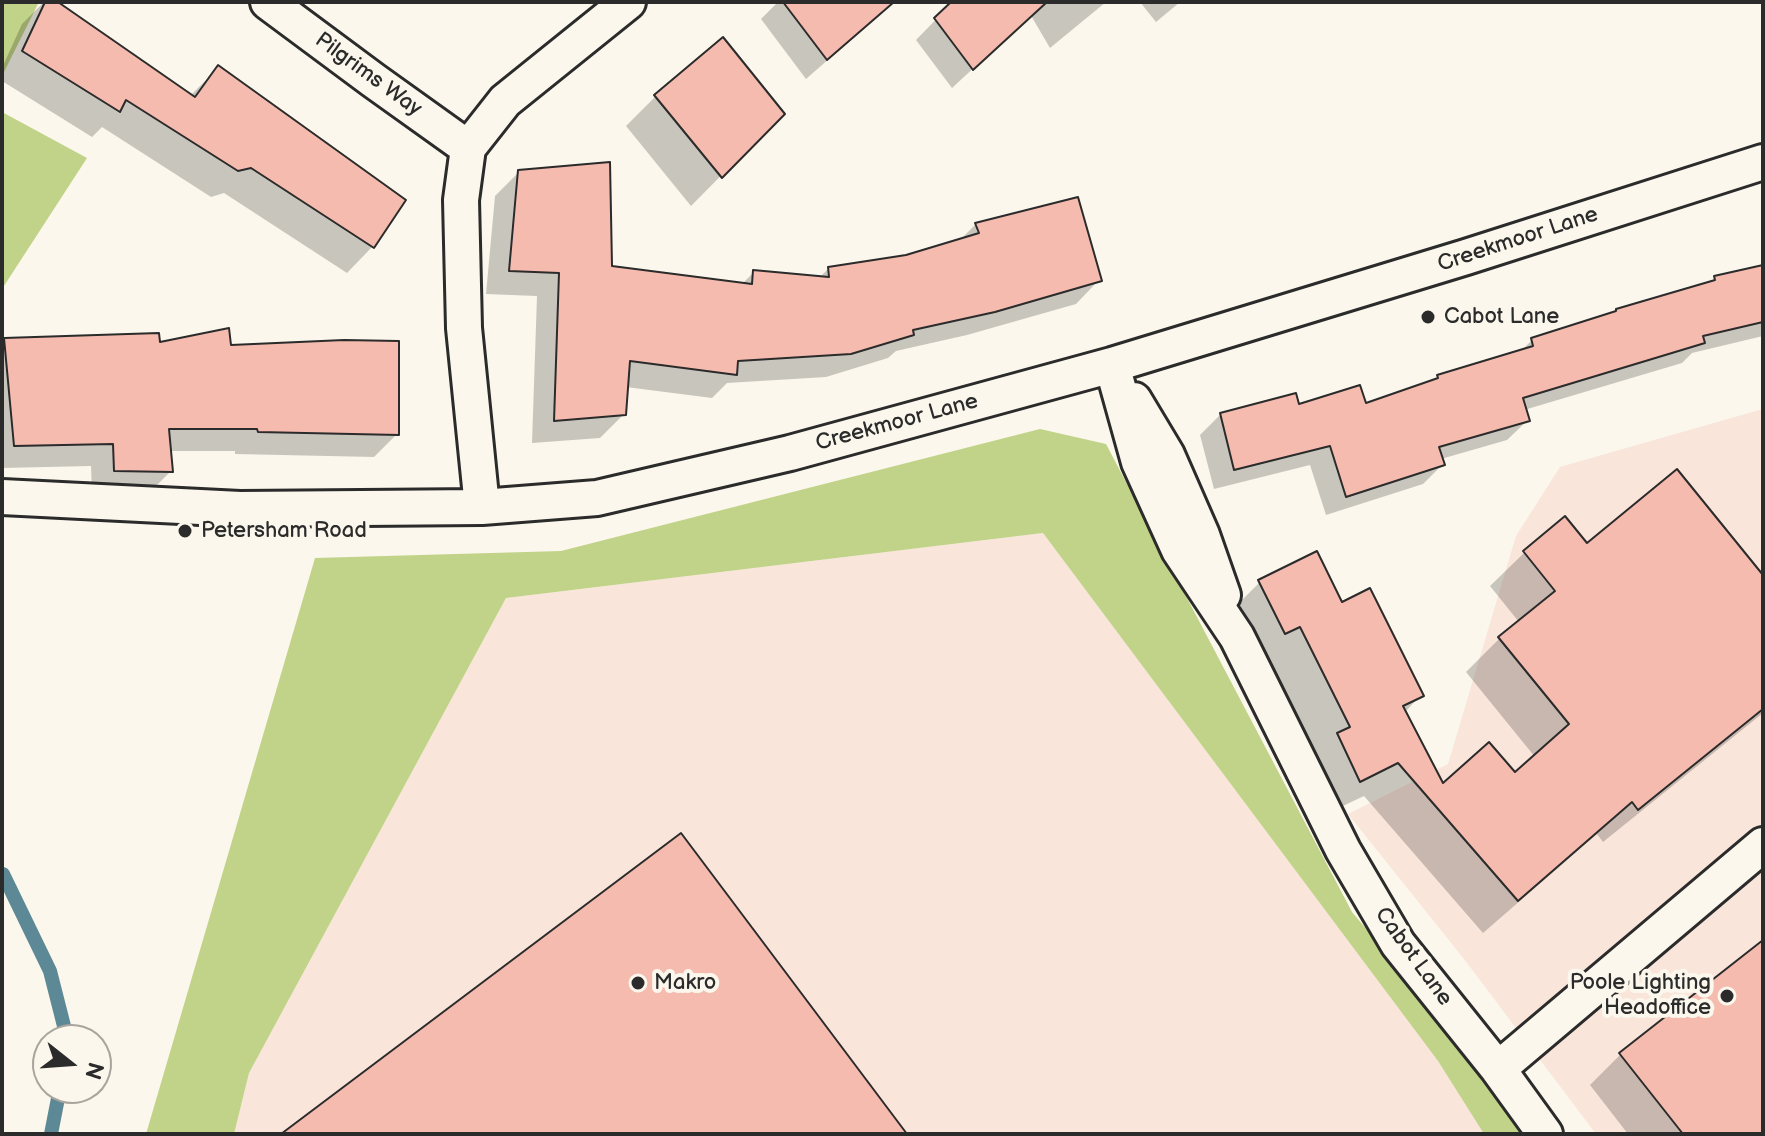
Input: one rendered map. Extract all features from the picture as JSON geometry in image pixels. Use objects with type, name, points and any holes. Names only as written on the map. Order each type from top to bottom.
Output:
[{"type":"street","name":"Pilgrims Way","points":[[268,2],[468,148]]},
{"type":"street","points":[[482,507],[464,328],[461,200],[468,148],[505,101],[628,2]]},
{"type":"street","name":"Creekmoor Lane","points":[[2,497],[240,509],[482,507],[597,498],[790,453],[1112,365],[1763,162]]},
{"type":"street","name":"Cabot Lane","points":[[1112,365],[1139,462],[1179,550],[1237,637],[1343,850],[1398,944],[1498,1069],[1545,1134]]},
{"type":"street","points":[[1498,1069],[1763,845]]},
{"type":"shaded area","points":[[1763,409],[1763,1134],[1596,1134],[1464,959],[1348,814],[1448,764],[1516,536],[1560,467]]},
{"type":"shaded area","points":[[1043,533],[1438,1061],[1484,1134],[234,1134],[249,1073],[506,598]]},
{"type":"green space","points":[[2,2],[39,2],[2,76]]},
{"type":"green space","points":[[2,112],[87,158],[2,289]]},
{"type":"green space","points":[[1040,429],[1106,444],[1352,912],[1490,1077],[1527,1134],[1484,1134],[1438,1061],[1043,533],[506,598],[249,1073],[234,1134],[146,1134],[315,558],[561,551]]},
{"type":"building","points":[[45,2],[58,2],[195,97],[218,65],[406,200],[374,248],[251,168],[238,171],[126,100],[120,112],[22,51]]},
{"type":"building","points":[[783,2],[894,2],[827,60]]},
{"type":"building","points":[[951,2],[1047,2],[973,70],[934,18]]},
{"type":"building","points":[[723,37],[785,114],[722,178],[654,95]]},
{"type":"building","points":[[610,162],[612,266],[752,284],[753,270],[829,277],[828,267],[906,255],[979,233],[975,223],[1078,197],[1102,281],[995,312],[913,330],[914,335],[851,354],[738,361],[737,375],[630,361],[626,415],[554,421],[559,273],[509,271],[518,170]]},
{"type":"building","points":[[1763,265],[1763,322],[1703,336],[1705,343],[1523,398],[1530,421],[1439,447],[1445,465],[1346,497],[1330,446],[1234,470],[1220,413],[1296,393],[1299,404],[1360,385],[1366,403],[1438,378],[1437,375],[1533,346],[1531,338],[1715,280],[1714,276]]},
{"type":"building","points":[[229,328],[231,345],[399,341],[399,435],[169,429],[173,472],[114,471],[113,444],[14,446],[4,338],[159,333],[160,342]]},
{"type":"building","points":[[1677,469],[1763,575],[1763,709],[1638,810],[1632,802],[1518,901],[1398,763],[1360,782],[1337,733],[1350,727],[1300,627],[1285,634],[1258,580],[1317,551],[1342,602],[1370,588],[1424,696],[1403,706],[1443,783],[1489,742],[1515,772],[1569,724],[1498,637],[1555,591],[1523,551],[1565,516],[1587,543]]},
{"type":"building","name":"Makro","points":[[681,833],[907,1134],[281,1134]]},
{"type":"building","name":"Poole Lighting Headoffice","points":[[1763,940],[1763,1134],[1683,1134],[1619,1053]]},
{"type":"waterway","points":[[3,874],[50,971],[63,1024]]},
{"type":"waterway","points":[[51,1134],[57,1104]]},
{"type":"place","name":"Cabot Lane","points":[[1428,317]]},
{"type":"place","name":"Petersham Road","points":[[185,531]]},
{"type":"place","name":"Makro","points":[[638,983]]},
{"type":"place","name":"Poole Lighting Headoffice","points":[[1727,996]]}]
